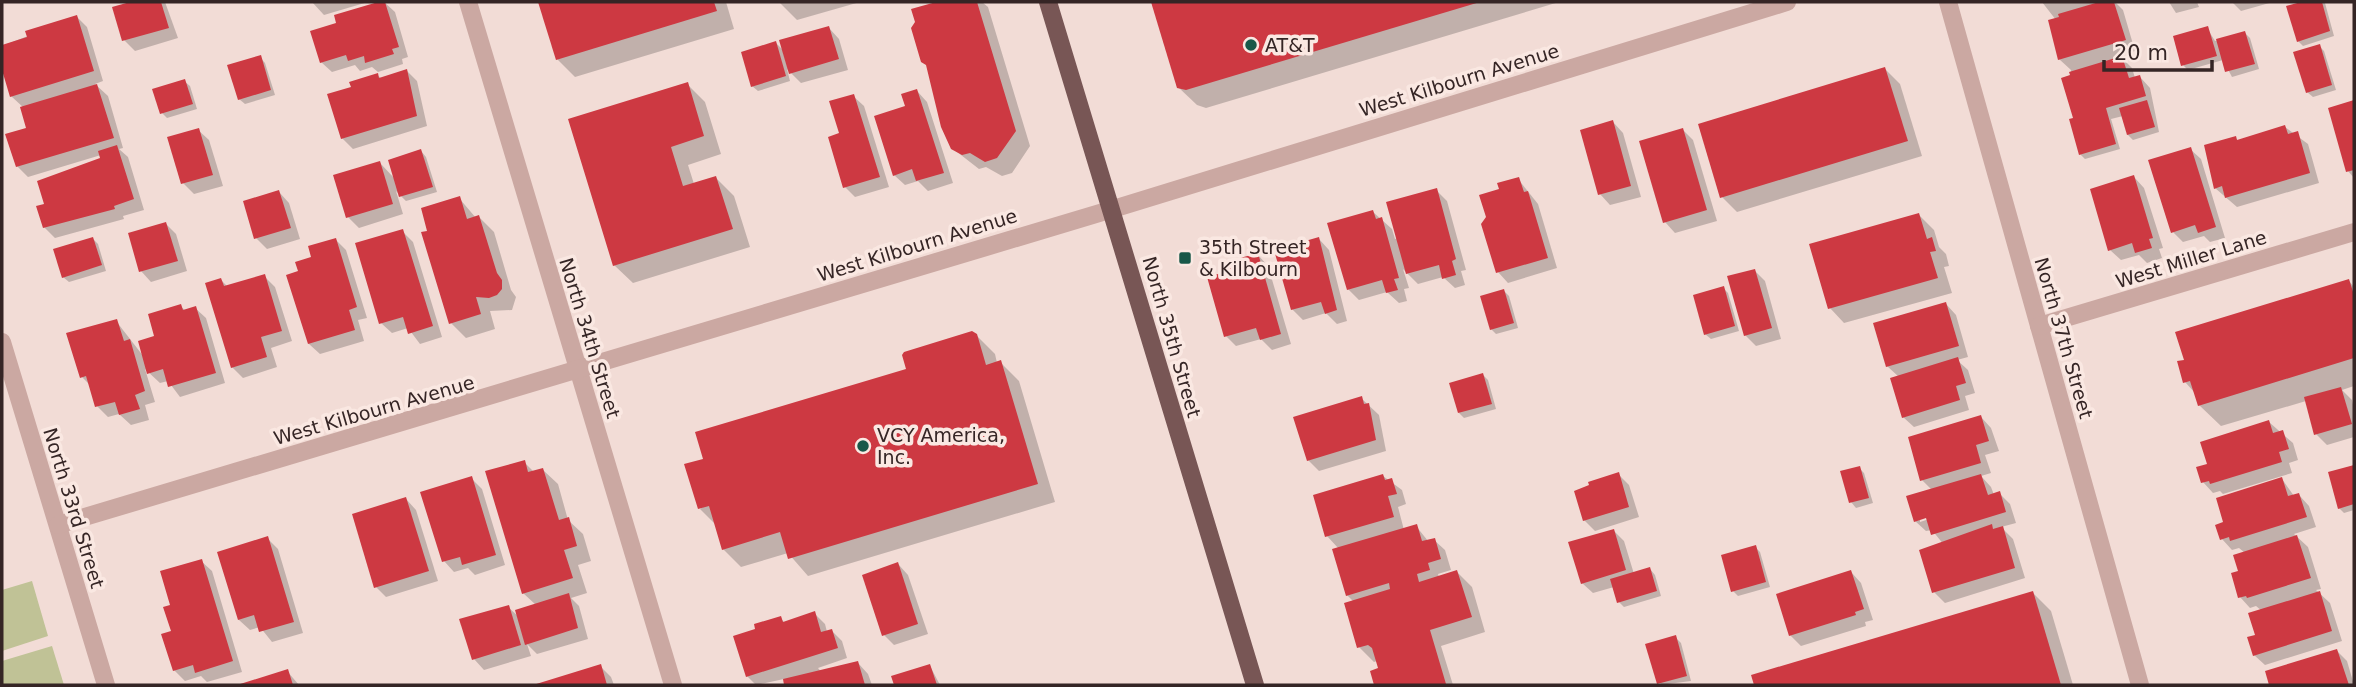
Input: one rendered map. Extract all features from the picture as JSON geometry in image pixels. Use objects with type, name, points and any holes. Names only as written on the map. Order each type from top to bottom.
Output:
[{"type":"main road","name":"North 35th Street","points":[[1048,2],[1113,209],[1255,685]]},
{"type":"street","name":"North 34th Street","points":[[468,2],[673,685]]},
{"type":"street","name":"West Kilbourn Avenue","points":[[58,525],[579,371],[1787,2]]},
{"type":"street","name":"North 37th Street","points":[[1948,2],[2140,685]]},
{"type":"street","name":"West Miller Lane","points":[[2039,326],[2354,232]]},
{"type":"street","name":"North 33rd Street","points":[[2,342],[106,685]]},
{"type":"green space","points":[[32,581],[48,636],[2,651],[2,590]]},
{"type":"green space","points":[[52,646],[64,685],[2,685],[2,661]]},
{"type":"building","points":[[130,2],[161,2],[169,28],[122,41],[112,7]]},
{"type":"building","points":[[385,2],[399,47],[392,49],[394,54],[365,63],[364,56],[348,61],[346,55],[320,63],[310,31],[336,23],[334,15]]},
{"type":"building","points":[[538,2],[714,2],[717,11],[556,60]]},
{"type":"building","points":[[936,2],[977,2],[1016,131],[997,158],[985,162],[970,153],[962,155],[951,149],[941,127],[926,65],[921,62],[911,28],[915,22],[911,9]]},
{"type":"building","name":"AT&T","points":[[1151,2],[1480,2],[1186,90],[1177,88]]},
{"type":"building","points":[[2099,2],[2114,2],[2126,40],[2058,60],[2048,20],[2059,17],[2058,14]]},
{"type":"building","points":[[2301,2],[2322,2],[2330,31],[2297,42],[2286,6]]},
{"type":"building","points":[[77,15],[94,71],[10,97],[2,70],[2,45],[27,37],[25,31]]},
{"type":"building","points":[[829,26],[839,59],[789,74],[779,40]]},
{"type":"building","points":[[2208,26],[2217,56],[2181,66],[2173,36]]},
{"type":"building","points":[[2245,31],[2255,64],[2225,72],[2216,39]]},
{"type":"building","points":[[776,41],[786,76],[751,87],[741,52]]},
{"type":"building","points":[[2320,44],[2332,85],[2306,93],[2293,52]]},
{"type":"building","points":[[261,55],[271,90],[238,100],[227,65]]},
{"type":"building","points":[[2122,56],[2129,78],[2140,75],[2146,96],[2106,108],[2116,144],[2079,155],[2069,119],[2073,118],[2061,78],[2070,75],[2069,72]]},
{"type":"building","points":[[1885,67],[1908,141],[1720,198],[1698,124]]},
{"type":"building","points":[[407,69],[417,116],[341,139],[327,94],[351,87],[349,82],[378,73],[379,78]]},
{"type":"building","points":[[185,79],[193,104],[160,114],[152,89]]},
{"type":"building","points":[[688,82],[704,136],[671,147],[683,186],[716,176],[733,229],[613,266],[568,119]]},
{"type":"building","points":[[97,84],[114,138],[16,167],[5,134],[26,128],[20,107]]},
{"type":"building","points":[[917,89],[944,173],[916,181],[912,169],[893,176],[874,116],[905,106],[901,94]]},
{"type":"building","points":[[854,94],[880,177],[843,188],[828,137],[839,133],[829,101]]},
{"type":"building","points":[[2147,100],[2155,127],[2127,135],[2119,108]]},
{"type":"building","points":[[2354,100],[2354,170],[2346,172],[2328,108]]},
{"type":"building","points":[[1613,120],[1631,186],[1598,195],[1580,130]]},
{"type":"building","points":[[2285,125],[2288,134],[2298,131],[2310,173],[2225,198],[2222,186],[2214,189],[2204,145],[2236,136],[2237,140]]},
{"type":"building","points":[[199,128],[213,175],[181,184],[167,137]]},
{"type":"building","points":[[1683,128],[1707,210],[1663,223],[1639,141]]},
{"type":"building","points":[[117,145],[134,199],[114,206],[115,209],[43,228],[36,206],[44,204],[37,181],[100,158],[98,151]]},
{"type":"building","points":[[2191,147],[2216,227],[2198,233],[2195,225],[2171,233],[2148,160]]},
{"type":"building","points":[[421,149],[433,187],[399,197],[388,160]]},
{"type":"building","points":[[380,161],[393,204],[346,218],[333,175]]},
{"type":"building","points":[[2134,175],[2153,238],[2149,239],[2152,248],[2135,253],[2132,243],[2108,251],[2090,189]]},
{"type":"building","points":[[1519,177],[1524,192],[1528,191],[1548,258],[1496,273],[1481,224],[1486,217],[1479,195],[1499,189],[1497,183]]},
{"type":"building","points":[[1437,188],[1456,259],[1452,261],[1456,275],[1442,279],[1439,265],[1406,274],[1386,202]]},
{"type":"building","points":[[279,190],[291,228],[254,239],[243,201]]},
{"type":"building","points":[[460,196],[467,219],[479,215],[497,273],[502,280],[502,289],[489,298],[476,297],[481,314],[449,324],[421,232],[427,231],[421,208]]},
{"type":"building","points":[[1373,210],[1376,219],[1382,217],[1399,278],[1394,279],[1398,290],[1386,293],[1382,280],[1347,290],[1327,223]]},
{"type":"building","points":[[1919,213],[1927,239],[1932,237],[1936,251],[1930,252],[1938,278],[1828,309],[1809,244]]},
{"type":"building","points":[[166,222],[178,261],[139,272],[128,233]]},
{"type":"building","points":[[403,229],[433,326],[408,334],[403,317],[379,324],[355,243]]},
{"type":"building","points":[[93,237],[102,265],[62,278],[53,249]]},
{"type":"building","points":[[1319,237],[1337,310],[1325,314],[1321,302],[1291,310],[1274,250]]},
{"type":"building","points":[[336,238],[357,307],[349,310],[355,330],[308,344],[286,275],[298,271],[295,262],[311,257],[308,246]]},
{"type":"building","points":[[1258,253],[1281,334],[1260,340],[1256,328],[1224,337],[1207,277],[1229,271],[1226,262]]},
{"type":"building","points":[[1755,269],[1772,328],[1744,336],[1727,276]]},
{"type":"building","points":[[265,274],[282,331],[261,337],[267,357],[231,368],[205,283],[221,278],[224,286]]},
{"type":"building","points":[[2349,279],[2354,295],[2354,358],[2198,406],[2190,381],[2183,383],[2177,361],[2184,360],[2175,332]]},
{"type":"building","points":[[1724,286],[1735,326],[1704,335],[1693,295]]},
{"type":"building","points":[[1504,289],[1514,323],[1490,330],[1480,296]]},
{"type":"building","points":[[1946,302],[1959,346],[1886,367],[1873,323]]},
{"type":"building","points":[[181,304],[183,310],[196,306],[216,373],[168,387],[163,369],[147,374],[138,341],[154,336],[148,314]]},
{"type":"building","points":[[117,319],[124,341],[130,339],[145,391],[135,395],[140,409],[119,415],[115,402],[95,407],[86,376],[80,378],[66,333]]},
{"type":"building","name":"VCY America, Inc.","points":[[972,331],[977,334],[986,365],[1001,360],[1038,484],[788,559],[780,532],[722,550],[709,506],[698,509],[684,464],[703,459],[695,432],[906,369],[902,355],[904,352]]},
{"type":"building","points":[[1958,357],[1966,383],[1956,386],[1960,400],[1902,418],[1890,378]]},
{"type":"building","points":[[1483,373],[1492,404],[1458,413],[1449,383]]},
{"type":"building","points":[[2341,387],[2352,424],[2314,435],[2304,397]]},
{"type":"building","points":[[1362,396],[1364,404],[1369,403],[1376,440],[1307,461],[1293,417]]},
{"type":"building","points":[[1981,415],[1989,441],[1976,445],[1981,463],[1920,481],[1908,437]]},
{"type":"building","points":[[2269,420],[2273,433],[2283,430],[2289,449],[2279,452],[2282,462],[2210,484],[2209,481],[2201,483],[2196,467],[2207,464],[2200,442]]},
{"type":"building","points":[[525,460],[528,472],[543,468],[559,520],[569,517],[577,546],[564,550],[573,578],[522,594],[485,471]]},
{"type":"building","points":[[2354,465],[2354,504],[2338,509],[2328,472]]},
{"type":"building","points":[[1860,466],[1869,498],[1849,503],[1840,471]]},
{"type":"building","points":[[1619,472],[1629,507],[1583,521],[1574,491],[1589,485],[1588,482]]},
{"type":"building","points":[[1383,474],[1385,480],[1392,478],[1397,494],[1388,496],[1394,517],[1325,537],[1313,495]]},
{"type":"building","points":[[1981,474],[1988,495],[2000,491],[2006,512],[1931,535],[1926,518],[1914,522],[1906,496]]},
{"type":"building","points":[[472,476],[496,555],[462,565],[460,557],[442,562],[420,492]]},
{"type":"building","points":[[2282,477],[2288,496],[2299,493],[2307,517],[2230,541],[2229,537],[2220,540],[2215,525],[2223,522],[2216,498]]},
{"type":"building","points":[[406,497],[429,571],[374,588],[352,514]]},
{"type":"building","points":[[1417,524],[1422,541],[1435,538],[1441,559],[1428,563],[1430,570],[1417,574],[1419,582],[1457,570],[1472,617],[1430,630],[1446,684],[1374,685],[1370,671],[1378,668],[1372,648],[1368,645],[1357,648],[1344,603],[1390,589],[1389,583],[1346,596],[1332,549]]},
{"type":"building","points":[[1992,524],[1993,529],[2003,526],[2015,568],[1932,593],[1919,550]]},
{"type":"building","points":[[1614,529],[1626,570],[1581,584],[1568,542]]},
{"type":"building","points":[[2297,535],[2311,578],[2247,598],[2238,598],[2231,573],[2238,571],[2233,555]]},
{"type":"building","points":[[268,536],[294,622],[259,632],[254,615],[238,620],[217,552]]},
{"type":"building","points":[[1756,545],[1766,582],[1731,592],[1721,555]]},
{"type":"building","points":[[202,559],[233,661],[195,673],[193,665],[173,671],[161,634],[171,631],[163,607],[170,605],[160,571]]},
{"type":"building","points":[[898,562],[918,624],[882,636],[862,575]]},
{"type":"building","points":[[1650,567],[1657,591],[1617,603],[1610,579]]},
{"type":"building","points":[[1851,570],[1864,609],[1855,612],[1856,615],[1789,636],[1776,594]]},
{"type":"building","points":[[2033,591],[2061,685],[1754,685],[1751,675]]},
{"type":"building","points":[[2320,591],[2332,631],[2253,656],[2247,637],[2255,635],[2248,613]]},
{"type":"building","points":[[569,593],[578,628],[525,645],[515,610]]},
{"type":"building","points":[[509,605],[521,645],[472,660],[459,619]]},
{"type":"building","points":[[815,611],[821,632],[832,629],[838,648],[746,677],[733,636],[755,629],[754,624],[781,616],[783,622]]},
{"type":"building","points":[[1676,635],[1687,676],[1657,684],[1645,644]]},
{"type":"building","points":[[2337,649],[2349,685],[2269,685],[2265,671]]},
{"type":"building","points":[[858,661],[865,685],[784,685],[783,679]]},
{"type":"building","points":[[601,664],[607,685],[533,685]]},
{"type":"building","points":[[930,664],[937,685],[894,685],[891,676]]},
{"type":"building","points":[[288,669],[293,685],[237,685]]},
{"type":"place","name":"AT&T","points":[[1251,45]]},
{"type":"place","name":"35th Street & Kilbourn","points":[[1185,258]]},
{"type":"place","name":"VCY America, Inc.","points":[[863,446]]}]
